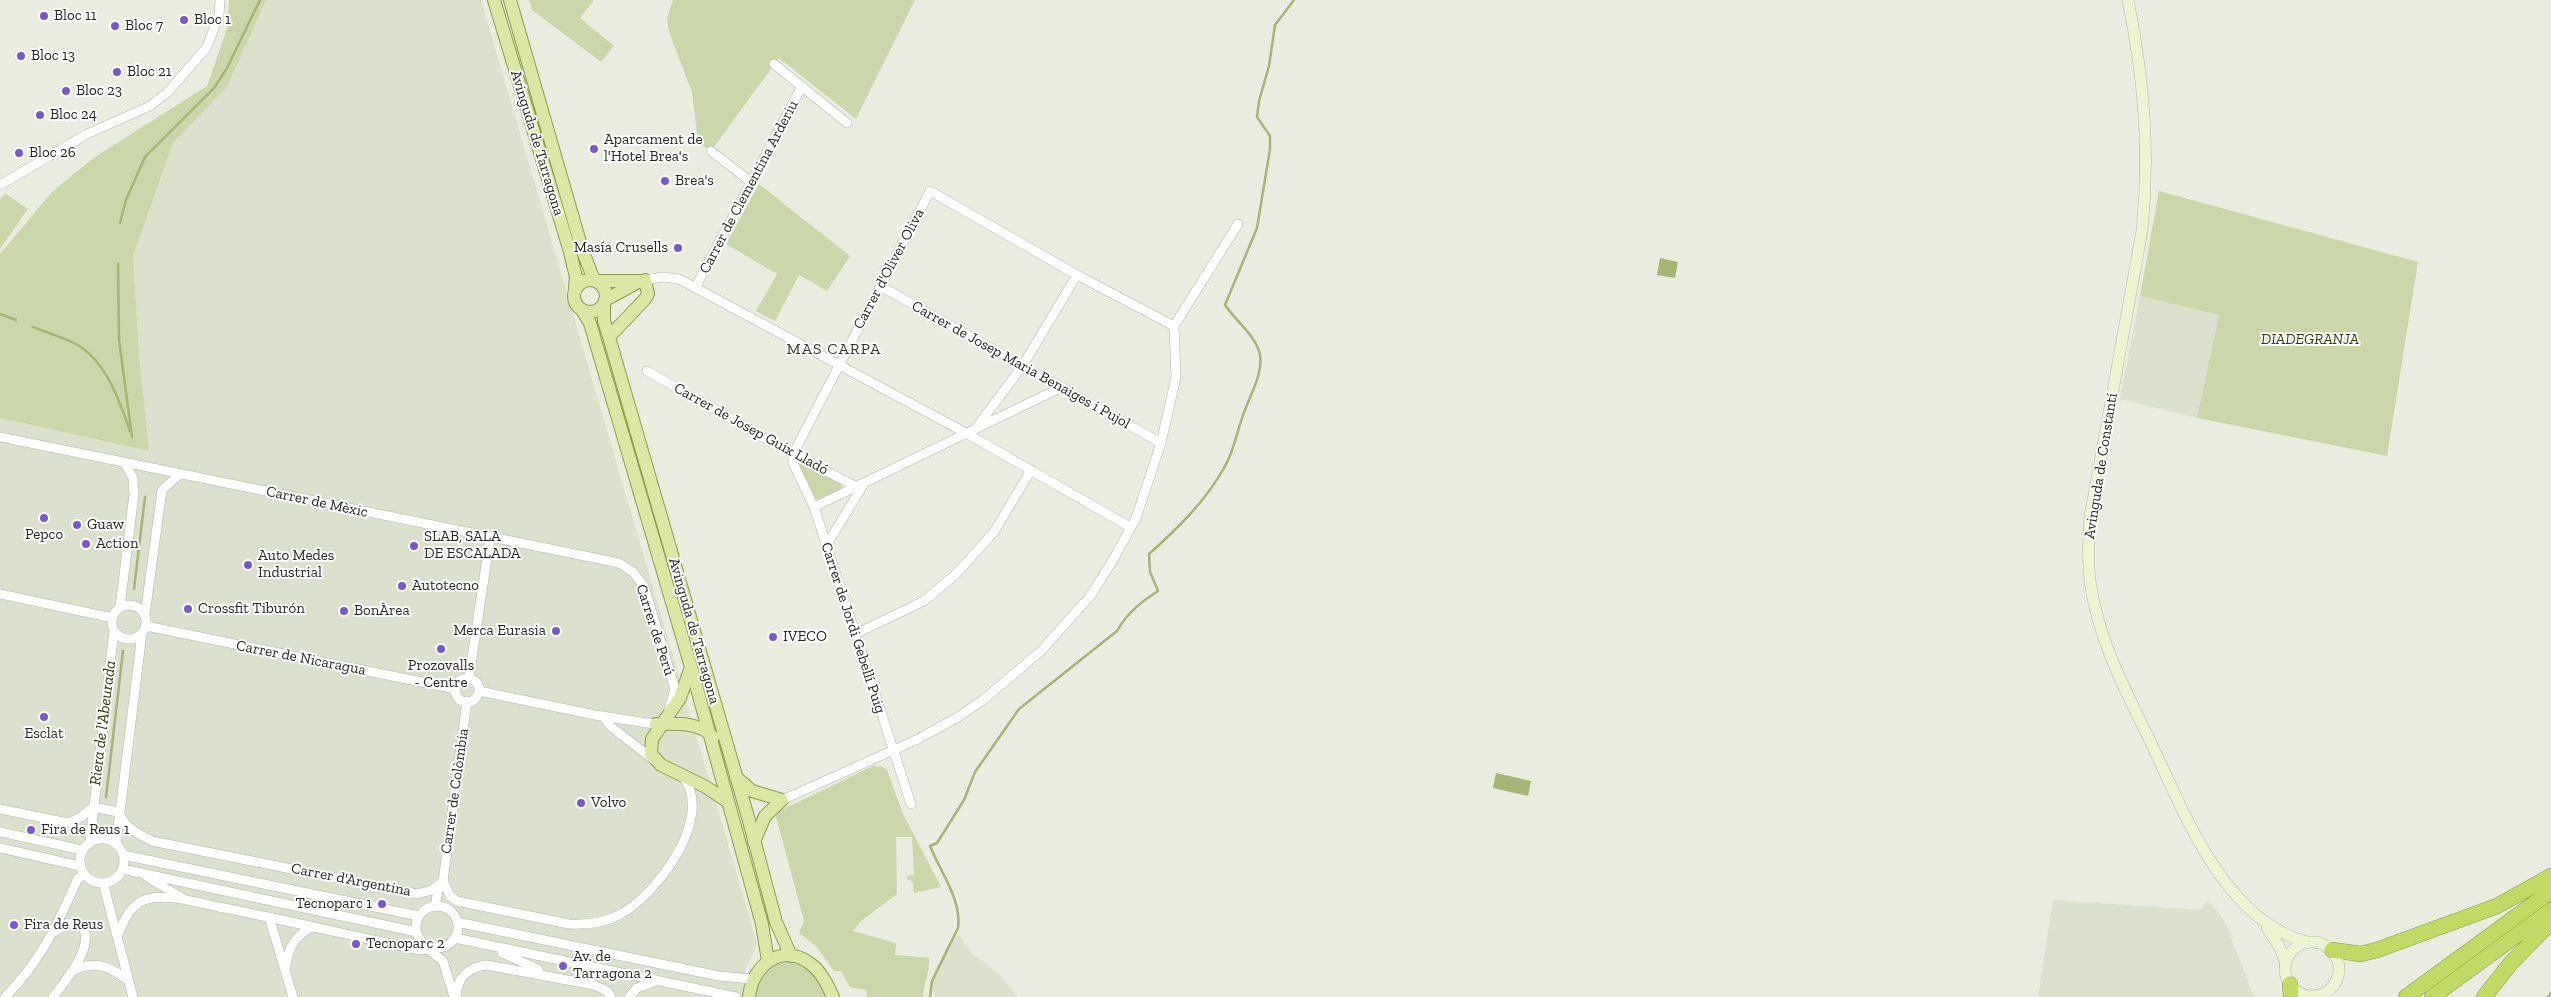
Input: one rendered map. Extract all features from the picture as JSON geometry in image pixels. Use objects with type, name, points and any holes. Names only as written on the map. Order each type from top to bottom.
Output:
[{"type":"highway","points":[[2332,950],[2350,954],[2377,950],[2497,906],[2551,876]]},
{"type":"highway","points":[[2406,997],[2551,891]]},
{"type":"highway","points":[[2432,997],[2551,910]]},
{"type":"highway","points":[[2484,997],[2511,963],[2551,922]]},
{"type":"main road","name":"Avinguda de Tarragona","points":[[494,0],[570,252],[576,277],[575,287]]},
{"type":"main road","name":"Avinguda de Tarragona","points":[[510,0],[582,249],[596,281]]},
{"type":"main road","name":"Avinguda de Constantí","points":[[2128,0],[2146,118],[2146,187],[2142,231],[2090,517],[2088,561],[2094,603],[2106,645],[2194,830],[2217,870],[2262,920]]},
{"type":"main road","points":[[583,280],[642,281],[604,302],[595,311],[582,310],[574,300],[575,287],[583,280]]},
{"type":"main road","points":[[596,281],[605,290],[604,302]]},
{"type":"main road","points":[[609,337],[648,294],[642,281]]},
{"type":"main road","name":"Avinguda de Tarragona","points":[[604,302],[604,322],[736,777],[776,922],[791,956]]},
{"type":"main road","name":"Avinguda de Tarragona","points":[[582,310],[590,323],[691,667],[762,924],[768,962]]},
{"type":"main road","points":[[691,667],[680,698],[661,722],[650,746],[651,754],[661,765],[706,787],[728,802]]},
{"type":"main road","points":[[661,722],[685,724],[709,732],[719,745],[727,766],[736,777],[752,791],[782,800]]},
{"type":"main road","points":[[754,842],[765,816],[782,800]]},
{"type":"main road","points":[[2262,920],[2284,935],[2307,942],[2324,944],[2332,950],[2339,966],[2335,983],[2337,997]]},
{"type":"main road","points":[[2262,920],[2280,946],[2286,963],[2286,976],[2290,990],[2296,990],[2313,996],[2329,990],[2335,983]]},
{"type":"main road","points":[[2286,963],[2292,950],[2307,942]]},
{"type":"main road","points":[[749,997],[752,979],[768,962],[791,956],[812,965],[820,974],[833,997]]},
{"type":"street","points":[[0,185],[87,134],[150,106],[162,97],[207,46],[219,15],[220,0]]},
{"type":"street","points":[[774,64],[847,123]]},
{"type":"street","name":"Carrer de Clementina Arderiu","points":[[695,288],[802,86]]},
{"type":"street","points":[[711,151],[751,182]]},
{"type":"street","name":"Carrer d'Oliver Oliva","points":[[793,454],[838,364],[882,287],[930,191],[1077,275]]},
{"type":"street","points":[[782,800],[937,729],[983,700],[1041,651],[1091,595],[1130,528],[1161,444],[1176,377],[1174,326],[1238,224]]},
{"type":"street","points":[[971,431],[1023,365],[1077,275],[1174,326]]},
{"type":"street","points":[[642,281],[663,277],[680,280],[838,364],[971,431],[1031,470],[1130,528]]},
{"type":"street","name":"Carrer de Josep Maria Benaiges i Pujol","points":[[882,287],[1161,444]]},
{"type":"street","name":"Carrer de Josep Guix Lladó","points":[[646,371],[793,454],[855,486]]},
{"type":"street","points":[[814,507],[1060,388]]},
{"type":"street","name":"Carrer de Mèxic","points":[[0,437],[619,563],[633,572]]},
{"type":"street","name":"Carrer de Jordi Gebellí Puig","points":[[793,454],[793,463],[814,507],[911,804]]},
{"type":"street","points":[[90,842],[114,630],[113,618],[120,608],[134,494],[133,478],[124,462]]},
{"type":"street","points":[[855,634],[924,601],[956,574],[994,532],[1031,470]]},
{"type":"street","points":[[116,844],[118,812],[162,490],[180,474]]},
{"type":"street","points":[[826,546],[865,482]]},
{"type":"street","points":[[469,678],[490,538]]},
{"type":"street","name":"Carrer de Perú","points":[[633,572],[644,586],[675,689],[661,722]]},
{"type":"street","points":[[0,594],[113,618]]},
{"type":"street","points":[[120,608],[132,605],[138,606],[145,615]]},
{"type":"street","points":[[114,630],[126,639],[136,638],[144,630]]},
{"type":"street","name":"Carrer de Nicaragua","points":[[144,630],[456,689]]},
{"type":"street","points":[[469,678],[478,684],[479,691],[474,700],[467,701],[458,697],[456,689],[460,680],[469,678]]},
{"type":"street","points":[[479,691],[603,716],[661,722]]},
{"type":"street","name":"Carrer de Colòmbia","points":[[438,907],[443,885],[467,701]]},
{"type":"street","points":[[603,716],[610,726],[661,765]]},
{"type":"street","points":[[443,885],[457,901],[569,924],[586,925],[612,919],[632,907],[651,890],[670,865],[681,845],[692,810],[693,796],[689,785],[681,775]]},
{"type":"street","points":[[93,807],[118,812]]},
{"type":"street","points":[[0,809],[68,823],[81,817],[93,807]]},
{"type":"street","name":"Carrer d'Argentina","points":[[118,812],[123,822],[134,832],[152,841],[417,894],[424,894],[443,885]]},
{"type":"street","points":[[0,832],[82,850]]},
{"type":"street","points":[[0,848],[82,870],[90,879],[103,883],[114,879],[122,870],[123,855],[116,844],[108,839],[98,839],[90,842],[82,850],[82,870],[54,932],[33,966],[5,997]]},
{"type":"street","name":"Carrer d'Argentina","points":[[123,855],[420,916]]},
{"type":"street","points":[[122,870],[417,932],[444,961],[455,997]]},
{"type":"street","points":[[141,874],[187,901]]},
{"type":"street","points":[[103,883],[133,997]]},
{"type":"street","points":[[117,936],[132,909],[148,899],[187,901],[419,950],[453,940],[661,980],[736,997]]},
{"type":"street","points":[[417,932],[420,916],[438,907],[452,912],[457,922],[453,940],[444,961]]},
{"type":"street","points":[[269,917],[286,968],[293,997]]},
{"type":"street","points":[[457,922],[719,976],[752,979]]},
{"type":"street","points":[[53,997],[71,972],[86,942],[84,930],[80,926],[68,923],[54,932]]},
{"type":"street","points":[[286,968],[289,948],[296,937],[311,927]]},
{"type":"street","points":[[488,946],[549,975]]},
{"type":"street","points":[[455,997],[459,980],[471,969],[487,964],[594,985],[607,991],[611,997]]},
{"type":"street","points":[[71,972],[83,965],[100,965],[129,981]]},
{"type":"street","points":[[629,997],[646,983],[661,980]]},
{"type":"shaded area","points":[[266,0],[481,0],[757,943],[745,971],[743,997],[0,997],[0,418],[149,451],[139,354],[133,256],[173,143],[227,87]]},
{"type":"shaded area","points":[[1660,258],[1678,262],[1675,278],[1657,275]]},
{"type":"shaded area","points":[[2140,296],[2219,315],[2197,418],[2120,399]]},
{"type":"shaded area","points":[[1496,773],[1531,781],[1528,796],[1493,788]]},
{"type":"shaded area","points":[[2053,900],[2201,910],[2207,901],[2220,914],[2228,929],[2254,997],[2038,997]]},
{"type":"shaded area","points":[[957,932],[972,953],[1000,975],[1018,997],[935,997],[932,983]]},
{"type":"green space","points":[[229,0],[266,0],[227,87],[173,143],[133,256],[139,354],[149,451],[0,418],[0,254],[53,191],[95,157],[207,86],[227,29]]},
{"type":"green space","points":[[529,0],[594,0],[580,18],[614,46],[601,62],[532,10]]},
{"type":"green space","points":[[673,0],[915,0],[856,119],[779,58],[711,151],[698,142],[692,92],[669,32],[667,18]]},
{"type":"green space","points":[[759,184],[850,256],[827,291],[799,275],[775,321],[756,311],[777,274],[726,244]]},
{"type":"green space","name":"DIADEGRANJA","points":[[2159,191],[2418,262],[2387,456],[2197,418],[2219,315],[2140,296]]},
{"type":"green space","points":[[5,193],[28,209],[0,249],[0,200]]},
{"type":"green space","points":[[800,463],[841,484],[842,488],[821,499],[815,499],[799,467]]},
{"type":"green space","points":[[873,766],[882,767],[887,770],[903,814],[941,887],[914,893],[913,882],[907,879],[907,876],[914,875],[912,837],[896,837],[897,894],[861,921],[853,931],[896,943],[895,955],[929,958],[929,968],[923,997],[867,997],[866,990],[850,987],[841,971],[834,971],[816,946],[799,933],[804,921],[775,813]]},
{"type":"green space","points":[[787,962],[801,965],[812,973],[827,997],[755,997],[761,978],[769,969]]},
{"type":"waterway","name":"Riera de l'Abeurada","points":[[120,223],[126,200],[145,157],[214,88],[227,68],[260,0]]},
{"type":"waterway","points":[[930,997],[932,981],[958,928],[957,907],[954,896],[930,846],[937,843],[964,800],[975,772],[1019,709],[1117,631],[1135,608],[1158,591],[1150,572],[1149,554],[1199,504],[1231,454],[1242,417],[1256,383],[1260,369],[1260,355],[1255,342],[1225,305],[1257,228],[1270,149],[1270,136],[1257,117],[1259,101],[1269,66],[1275,25],[1294,0]]},
{"type":"waterway","name":"Riera de l'Abeurada","points":[[118,264],[119,340],[132,437]]},
{"type":"waterway","points":[[0,314],[16,320]]},
{"type":"waterway","points":[[33,327],[76,344],[96,361],[104,371],[116,395],[130,431]]},
{"type":"waterway","name":"Riera de l'Abeurada","points":[[134,589],[145,497]]},
{"type":"waterway","name":"Riera de l'Abeurada","points":[[106,797],[123,651]]},
{"type":"waterway","points":[[2548,997],[2551,993]]},
{"type":"place","name":"Bloc 11","points":[[44,16]]},
{"type":"place","name":"Bloc 1","points":[[184,20]]},
{"type":"place","name":"Bloc 7","points":[[115,26]]},
{"type":"place","name":"Bloc 13","points":[[21,56]]},
{"type":"place","name":"Bloc 21","points":[[117,72]]},
{"type":"place","name":"Bloc 23","points":[[66,91]]},
{"type":"place","name":"Bloc 24","points":[[40,115]]},
{"type":"place","name":"Aparcament de l'Hotel Brea's","points":[[594,149]]},
{"type":"place","name":"Bloc 26","points":[[19,153]]},
{"type":"place","name":"Brea's","points":[[665,181]]},
{"type":"place","name":"Masía Crusells","points":[[678,248]]},
{"type":"place","name":"Pepco","points":[[44,518]]},
{"type":"place","name":"Guaw","points":[[77,525]]},
{"type":"place","name":"Action","points":[[86,544]]},
{"type":"place","name":"SLAB, SALA DE ESCALADA","points":[[414,546]]},
{"type":"place","name":"Auto Medes Industrial","points":[[248,565]]},
{"type":"place","name":"Autotecno","points":[[402,586]]},
{"type":"place","name":"Crossfit Tiburón","points":[[188,609]]},
{"type":"place","name":"BonÀrea","points":[[344,611]]},
{"type":"place","name":"Merca Eurasia","points":[[556,631]]},
{"type":"place","name":"IVECO","points":[[773,637]]},
{"type":"place","name":"Prozovalls - Centre","points":[[441,649]]},
{"type":"place","name":"Esclat","points":[[44,717]]},
{"type":"place","name":"Volvo","points":[[581,803]]},
{"type":"place","name":"Fira de Reus 1","points":[[31,830]]},
{"type":"place","name":"Tecnoparc 1","points":[[382,904]]},
{"type":"place","name":"Fira de Reus","points":[[14,925]]},
{"type":"place","name":"Tecnoparc 2","points":[[356,944]]},
{"type":"place","name":"Av. de Tarragona 2","points":[[563,966]]},
{"type":"district","name":"MAS CARPA","points":[[834,349]]}]
